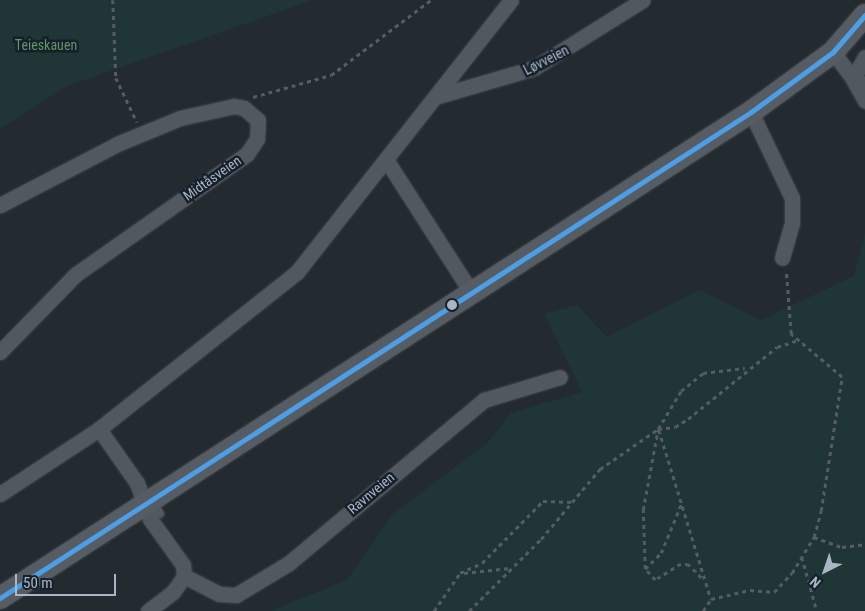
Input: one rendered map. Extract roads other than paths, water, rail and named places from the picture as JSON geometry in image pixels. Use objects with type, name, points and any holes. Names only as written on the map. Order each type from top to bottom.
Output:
[{"type":"main road","points":[[0,598],[152,507],[471,292],[750,112],[833,52],[865,15]]},
{"type":"street","points":[[0,494],[98,429],[285,283],[388,161],[511,0]]},
{"type":"street","name":"Løvveien","points":[[438,96],[534,68],[643,0]]},
{"type":"street","points":[[833,52],[859,81],[865,101]]},
{"type":"street","points":[[859,81],[865,57]]},
{"type":"street","name":"Midtåsveien","points":[[0,205],[142,132],[234,106],[248,110],[259,124],[257,139],[247,154],[76,274],[0,352]]},
{"type":"street","points":[[750,112],[792,198],[792,223],[782,258]]},
{"type":"street","points":[[388,161],[471,292]]},
{"type":"street","name":"Ravnveien","points":[[184,576],[218,594],[248,591],[289,563],[484,400],[560,377]]},
{"type":"street","points":[[98,429],[134,477],[183,565],[184,576],[173,592],[148,611]]},
{"type":"park label","name":"Teieskauen","points":[[46,45]]}]
